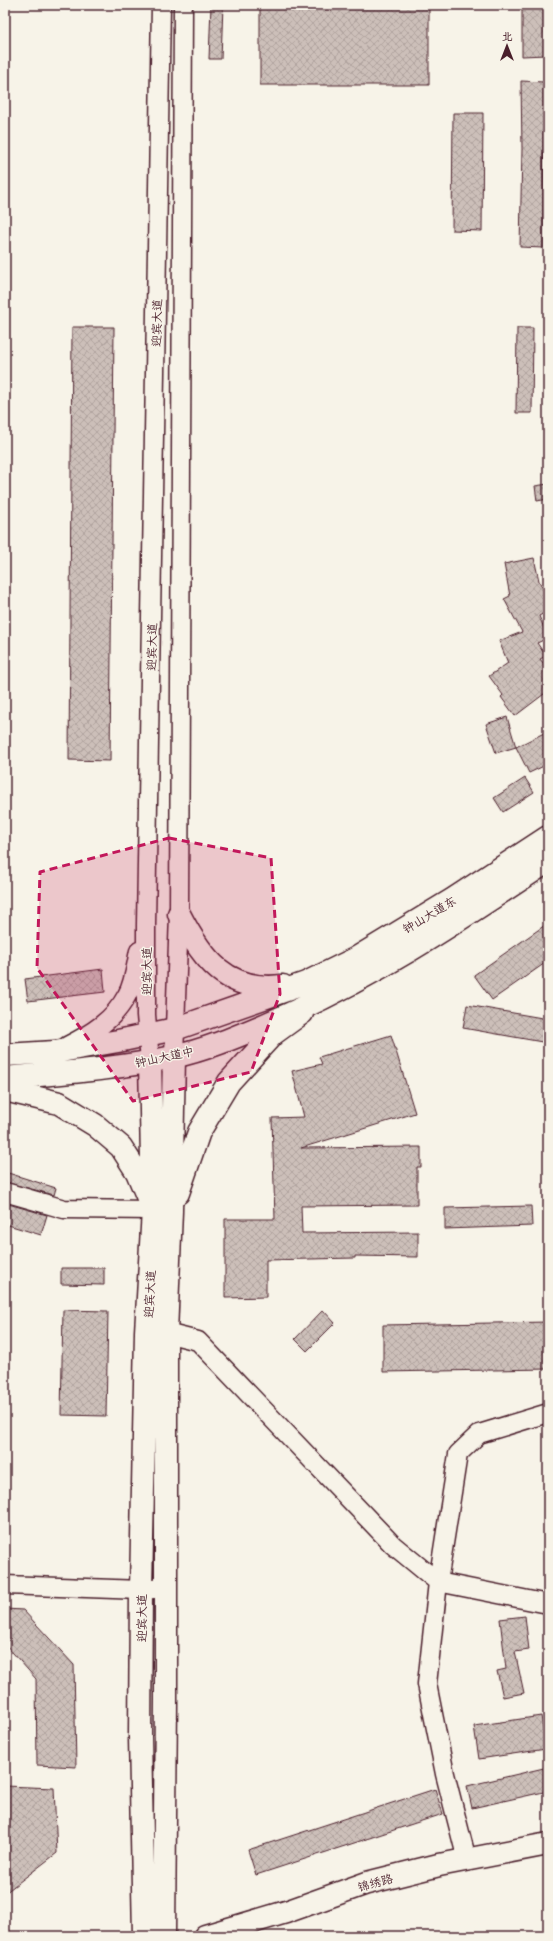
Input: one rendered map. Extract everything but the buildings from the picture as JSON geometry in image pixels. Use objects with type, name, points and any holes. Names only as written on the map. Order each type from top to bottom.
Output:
[{"type":"main road","name":"钟山大道东","points":[[306,983],[354,959],[452,900],[548,837]]},
{"type":"main road","name":"钟山大道东","points":[[316,1003],[363,979],[459,921],[548,861]]},
{"type":"main road","points":[[178,914],[193,941],[211,964],[224,975],[248,985],[271,987],[306,983]]},
{"type":"main road","name":"钟山大道中","points":[[5,1055],[55,1052],[175,1029],[306,983]]},
{"type":"main road","points":[[162,1210],[199,1132],[229,1082],[273,1034],[316,1003]]},
{"type":"main road","name":"钟山大道中","points":[[5,1078],[49,1074],[174,1057],[235,1038],[316,1003]]},
{"type":"main road","name":"迎宾大道","points":[[144,1936],[140,1737],[141,1590],[162,1210],[174,1057]]},
{"type":"main road","name":"迎宾大道","points":[[150,1061],[162,1210]]},
{"type":"main road","points":[[5,1090],[59,1103],[95,1125],[121,1147],[162,1210]]},
{"type":"main road","name":"迎宾大道","points":[[156,1332],[166,1588],[164,1936]]},
{"type":"main road","name":"锦绣路","points":[[205,1936],[286,1912],[368,1883],[467,1860],[548,1844]]},
{"type":"street","name":"迎宾大道","points":[[150,1061],[146,1015],[146,925],[161,5]]},
{"type":"street","name":"迎宾大道","points":[[174,1057],[178,914],[183,5]]},
{"type":"street","points":[[55,1052],[90,1035],[112,1017],[123,1002],[128,994],[146,925]]},
{"type":"street","points":[[5,1192],[64,1209],[162,1210]]},
{"type":"street","points":[[156,1332],[198,1341],[393,1545],[438,1582],[548,1604]]},
{"type":"street","points":[[467,1860],[445,1774],[427,1684],[438,1582],[458,1454],[479,1434],[548,1413]]},
{"type":"street","points":[[5,1585],[141,1590],[166,1588]]},
{"type":"highlighted area","points":[[169,838],[271,858],[280,994],[251,1072],[133,1101],[37,968],[40,872]]}]
